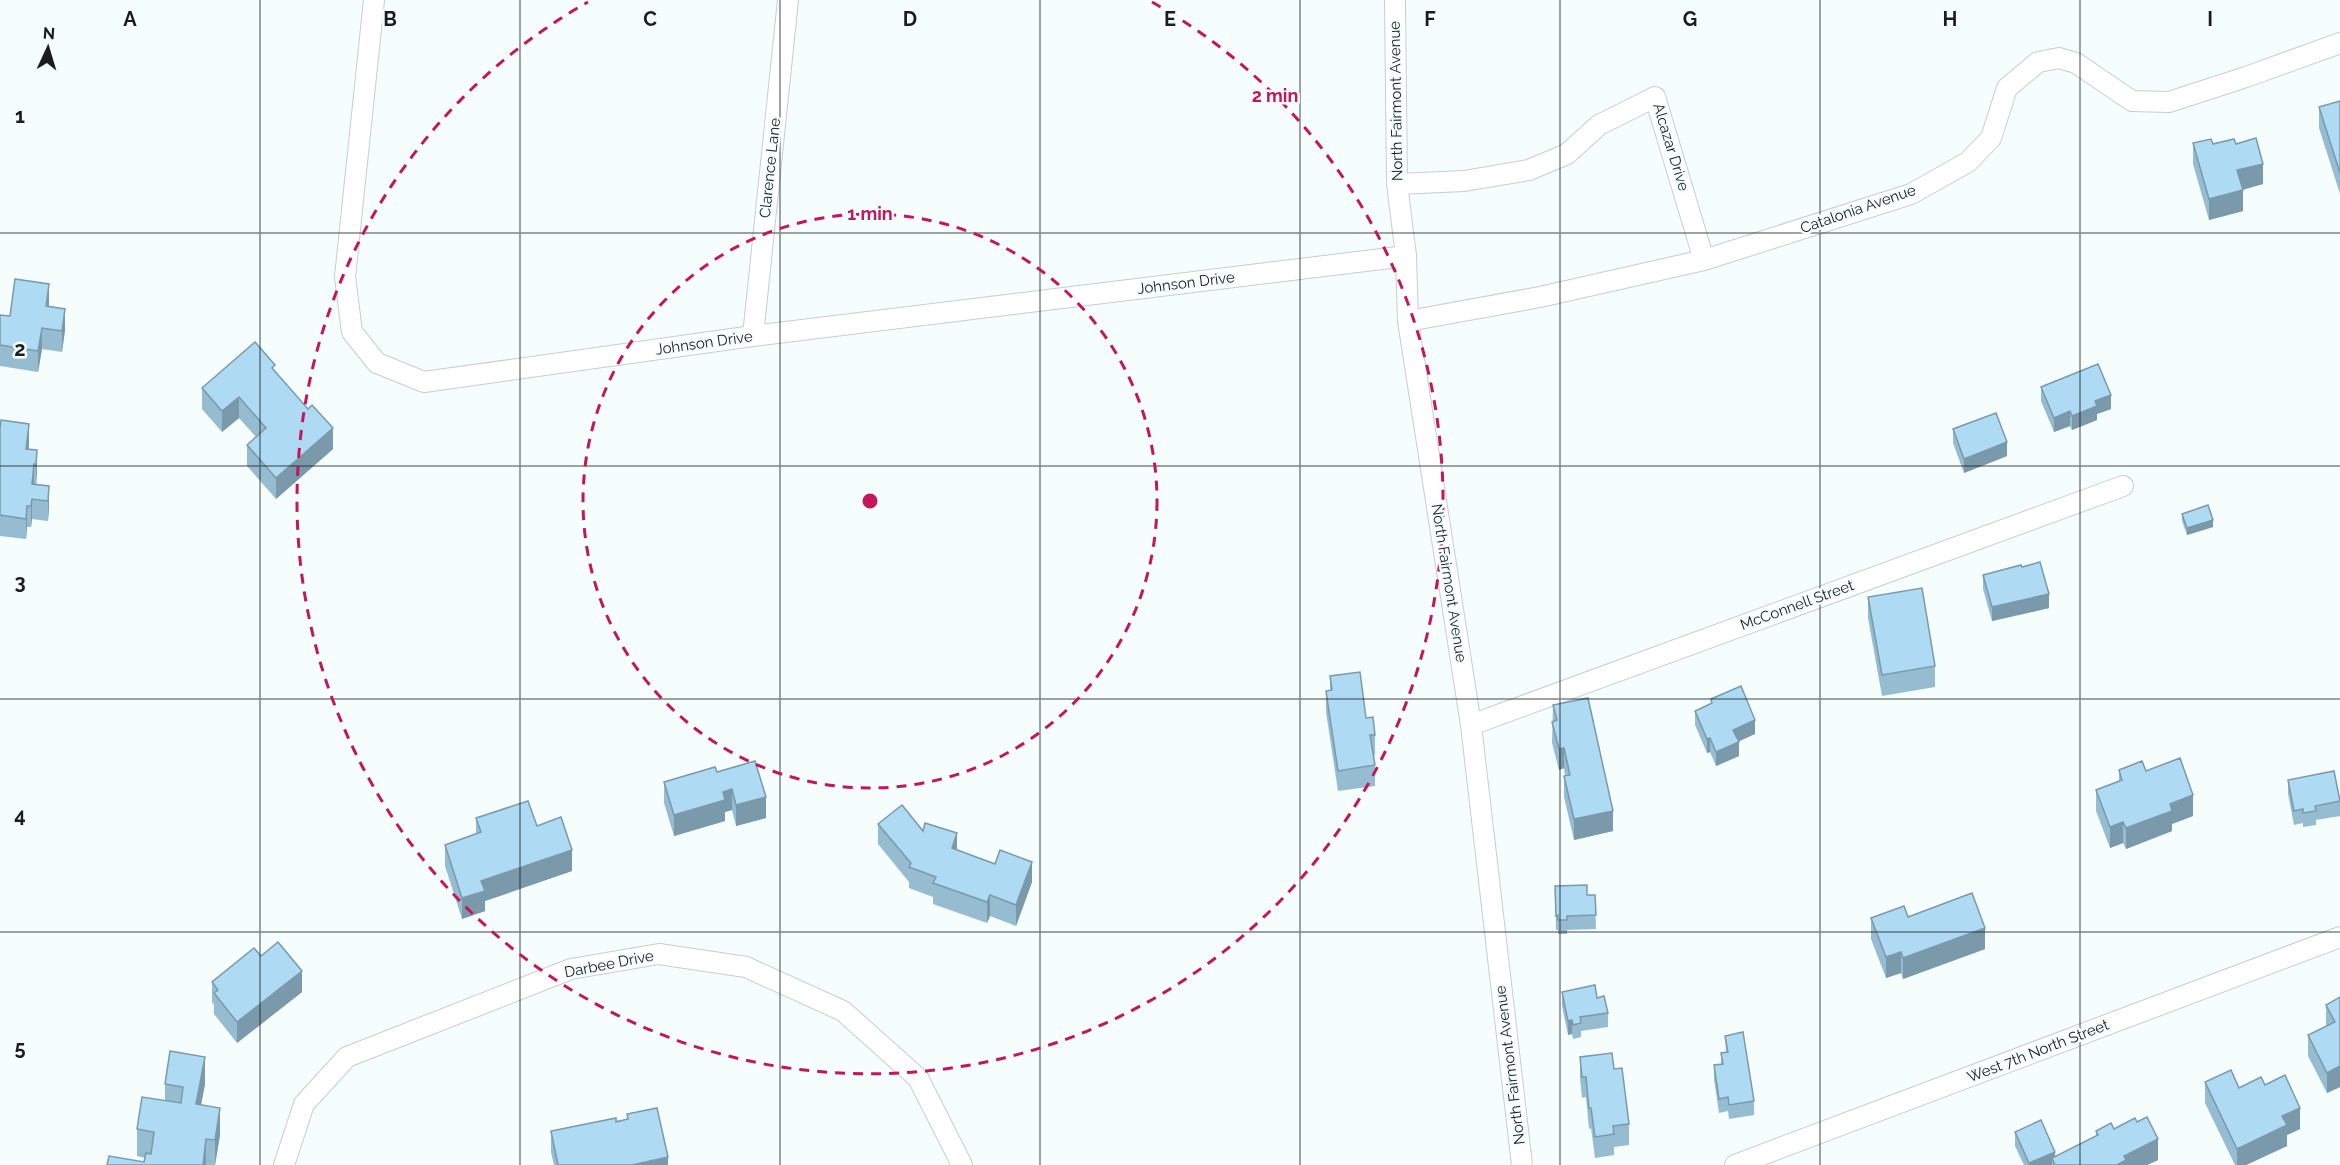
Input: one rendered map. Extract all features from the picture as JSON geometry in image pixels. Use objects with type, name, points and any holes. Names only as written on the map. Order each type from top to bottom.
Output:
[{"type":"street","name":"Johnson Drive","points":[[374,0],[345,277],[352,332],[377,363],[424,382],[753,336],[1406,256]]},
{"type":"street","name":"Clarence Lane","points":[[753,336],[788,0]]},
{"type":"street","name":"North Fairmont Avenue","points":[[1395,0],[1397,184],[1406,256],[1408,321],[1471,725],[1522,1165]]},
{"type":"street","name":"Catalonia Avenue","points":[[1408,321],[1540,297],[1704,260],[1911,194],[1968,162],[1991,138],[2007,88],[2038,62],[2059,58],[2076,63],[2132,101],[2169,102],[2340,43]]},
{"type":"street","name":"Alcazar Drive","points":[[1397,184],[1464,181],[1528,170],[1568,154],[1599,125],[1655,97],[1704,260]]},
{"type":"street","name":"McConnell Street","points":[[1471,725],[2122,486]]},
{"type":"street","name":"West 7th North Street","points":[[1735,1165],[2340,937]]},
{"type":"street","name":"Darbee Drive","points":[[284,1165],[304,1104],[347,1057],[571,969],[659,954],[746,967],[843,1011],[918,1078],[962,1165]]},
{"type":"building","points":[[2340,101],[2340,173],[2319,107]]},
{"type":"building","points":[[2256,138],[2263,164],[2237,170],[2243,190],[2209,199],[2193,143],[2211,139],[2213,144],[2234,139],[2236,144]]},
{"type":"building","points":[[15,279],[49,284],[46,306],[65,309],[62,331],[42,328],[38,351],[0,345],[0,315],[10,316]]},
{"type":"building","points":[[255,342],[275,365],[272,368],[308,409],[312,405],[333,428],[276,478],[247,445],[266,428],[239,397],[222,411],[202,388]]},
{"type":"building","points":[[2098,364],[2111,395],[2095,401],[2097,406],[2072,416],[2070,411],[2054,418],[2041,387]]},
{"type":"building","points":[[1996,413],[2007,442],[1964,459],[1953,429]]},
{"type":"building","points":[[1,420],[29,424],[26,449],[37,450],[32,484],[49,486],[48,501],[32,499],[31,506],[27,506],[26,519],[0,515]]},
{"type":"building","points":[[2208,505],[2213,520],[2187,528],[2182,514]]},
{"type":"building","points":[[2040,562],[2049,594],[1992,607],[1983,575]]},
{"type":"building","points":[[1922,588],[1935,666],[1882,675],[1868,597]]},
{"type":"building","points":[[1360,672],[1366,718],[1373,717],[1375,735],[1370,735],[1375,765],[1338,771],[1326,691],[1332,690],[1330,676]]},
{"type":"building","points":[[1741,686],[1755,720],[1733,730],[1739,742],[1716,752],[1710,738],[1707,739],[1695,711],[1712,703],[1711,699]]},
{"type":"building","points":[[1588,698],[1613,811],[1574,819],[1564,776],[1570,775],[1564,748],[1559,749],[1552,722],[1557,720],[1553,705]]},
{"type":"building","points":[[2180,758],[2193,795],[2170,804],[2172,811],[2126,828],[2123,822],[2110,827],[2096,790],[2122,780],[2119,770],[2142,761],[2146,771]]},
{"type":"building","points":[[755,761],[766,797],[736,805],[732,789],[723,792],[725,800],[674,815],[664,782],[715,767],[717,772]]},
{"type":"building","points":[[2334,771],[2340,801],[2315,806],[2316,811],[2303,813],[2303,809],[2294,811],[2288,780]]},
{"type":"building","points":[[528,801],[537,826],[561,817],[572,850],[481,881],[485,891],[462,898],[445,845],[481,832],[476,818]]},
{"type":"building","points":[[902,805],[923,831],[925,823],[957,833],[952,848],[995,864],[1000,850],[1032,862],[1016,905],[990,895],[987,902],[933,883],[936,877],[909,867],[911,863],[878,824]]},
{"type":"building","points":[[1587,885],[1587,895],[1595,895],[1596,915],[1567,916],[1567,920],[1558,920],[1555,886]]},
{"type":"building","points":[[1972,893],[1985,928],[1903,958],[1901,952],[1886,957],[1871,918],[1904,906],[1908,917]]},
{"type":"building","points":[[278,942],[302,971],[237,1022],[214,993],[218,990],[212,982],[254,948],[261,956]]},
{"type":"building","points":[[1595,985],[1597,998],[1604,996],[1608,1013],[1580,1017],[1581,1023],[1573,1025],[1572,1020],[1568,1021],[1562,992]]},
{"type":"building","points":[[2340,997],[2340,1066],[2327,1073],[2308,1035],[2335,1022],[2326,1005]]},
{"type":"building","points":[[1743,1032],[1754,1101],[1729,1105],[1728,1097],[1719,1099],[1714,1065],[1723,1064],[1721,1053],[1728,1052],[1725,1036]]},
{"type":"building","points":[[170,1051],[205,1057],[196,1104],[220,1108],[215,1140],[206,1139],[203,1165],[107,1165],[109,1156],[144,1162],[146,1153],[151,1154],[154,1132],[137,1129],[142,1097],[181,1103],[183,1087],[165,1084]]},
{"type":"building","points":[[1612,1053],[1614,1069],[1622,1068],[1629,1124],[1613,1126],[1614,1134],[1595,1137],[1586,1077],[1582,1077],[1580,1057]]},
{"type":"building","points":[[2231,1070],[2239,1088],[2261,1077],[2265,1085],[2285,1075],[2300,1108],[2282,1116],[2287,1125],[2237,1149],[2205,1082]]},
{"type":"building","points":[[657,1108],[668,1157],[632,1165],[558,1165],[551,1131],[616,1118],[616,1122],[628,1119],[627,1114]]},
{"type":"building","points":[[2147,1117],[2158,1139],[2124,1156],[2126,1160],[2117,1165],[2055,1165],[2052,1158],[2098,1135],[2096,1131],[2111,1123],[2114,1129],[2135,1118],[2137,1122]]},
{"type":"building","points":[[2041,1120],[2055,1152],[2029,1163],[2015,1132]]}]
